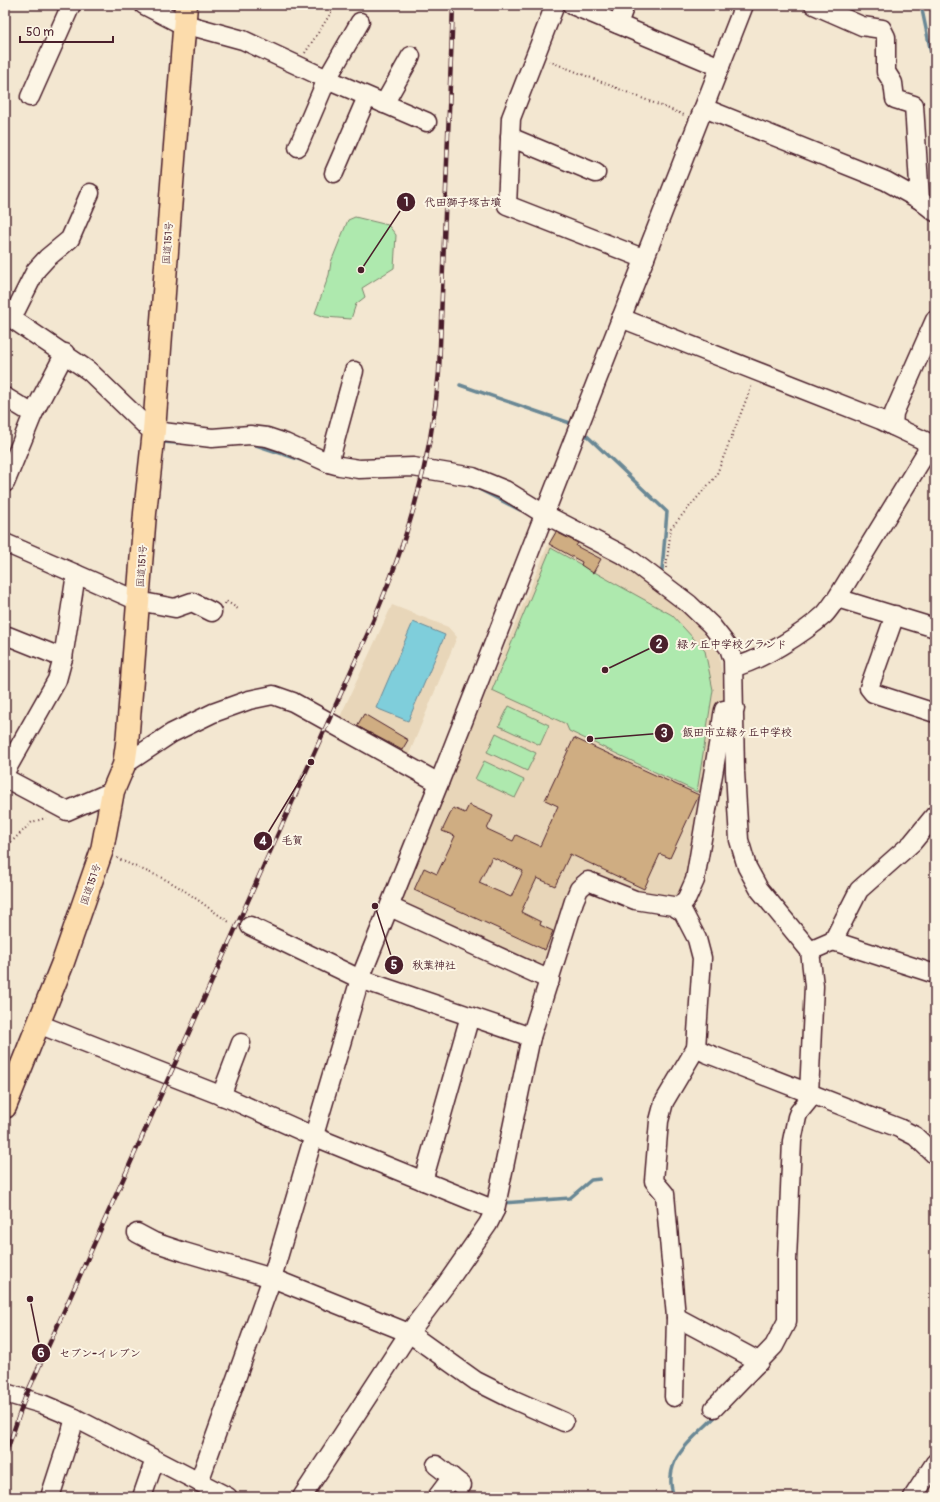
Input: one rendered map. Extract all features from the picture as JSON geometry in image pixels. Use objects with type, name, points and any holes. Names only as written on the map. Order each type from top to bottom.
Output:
[{"type":"highway","name":"国道151号","points":[[5,1107],[62,965],[102,850],[113,792],[124,765],[127,744],[145,513],[154,431],[186,15]]},
{"type":"street","points":[[30,97],[71,5]]},
{"type":"street","points":[[144,5],[186,15],[327,80],[427,122]]},
{"type":"street","points":[[555,5],[511,118],[507,205],[645,259]]},
{"type":"street","points":[[618,24],[625,5]]},
{"type":"street","points":[[199,1482],[272,1278],[360,979],[439,783],[744,5]]},
{"type":"street","points":[[814,5],[862,26],[882,29],[886,37],[886,72],[893,83],[895,99],[914,104],[920,200]]},
{"type":"street","points":[[582,7],[618,24],[720,67]]},
{"type":"street","points":[[298,147],[327,80],[360,22]]},
{"type":"street","points":[[384,104],[411,56]]},
{"type":"street","points":[[334,173],[367,97]]},
{"type":"street","points":[[702,114],[886,180],[920,200],[935,212]]},
{"type":"street","points":[[510,137],[596,173]]},
{"type":"street","points":[[90,193],[70,239],[47,258],[36,270],[12,314],[104,384],[147,427],[154,431],[212,438],[250,435],[267,437],[285,443],[329,463],[359,469],[413,467],[473,477],[505,490],[544,514],[627,557],[689,604],[711,625],[729,648],[733,660],[734,667],[731,709],[696,880],[687,898],[678,908]]},
{"type":"street","points":[[621,318],[757,370],[893,426],[925,441],[927,446],[927,451],[837,598],[824,614],[803,631],[747,664],[734,667]]},
{"type":"street","points":[[893,426],[894,413],[935,320]]},
{"type":"street","points":[[5,483],[33,414],[65,354]]},
{"type":"street","points":[[329,463],[354,371]]},
{"type":"street","points":[[5,398],[33,414]]},
{"type":"street","points":[[5,543],[138,600],[176,608],[192,602],[212,612]]},
{"type":"street","points":[[5,772],[57,680],[63,658],[76,574]]},
{"type":"street","points":[[837,598],[935,628]]},
{"type":"street","points":[[895,615],[869,688],[873,693],[935,713]]},
{"type":"street","points":[[8,636],[63,658]]},
{"type":"street","points":[[124,765],[172,733],[213,713],[249,700],[273,696],[293,702],[439,783]]},
{"type":"street","points":[[714,1408],[774,1346],[787,1321],[789,1183],[792,1141],[805,1102],[814,986],[810,951],[759,889],[747,867],[739,840],[731,709]]},
{"type":"street","points":[[5,778],[67,811],[113,792]]},
{"type":"street","points":[[833,942],[859,890],[912,843],[935,815]]},
{"type":"street","points":[[302,1497],[409,1333],[480,1236],[495,1210],[531,1037],[574,901],[579,889],[588,881],[635,900],[678,908],[683,912],[692,928],[702,958],[696,1048],[664,1102],[659,1121],[654,1181],[660,1269]]},
{"type":"street","points":[[390,907],[550,980]]},
{"type":"street","points":[[250,926],[360,979],[531,1037]]},
{"type":"street","points":[[810,951],[833,942],[935,974]]},
{"type":"street","points":[[423,1181],[470,1016]]},
{"type":"street","points":[[46,1027],[217,1094],[313,1136],[495,1210]]},
{"type":"street","points":[[217,1094],[241,1043]]},
{"type":"street","points":[[696,1048],[805,1102],[915,1136],[935,1156]]},
{"type":"street","points":[[654,1181],[666,1194],[676,1317],[674,1397]]},
{"type":"street","points":[[137,1233],[154,1242],[272,1278],[409,1333],[476,1381],[512,1400],[564,1422]]},
{"type":"street","points":[[676,1317],[760,1362]]},
{"type":"street","points":[[5,1393],[42,1404],[74,1418],[228,1497]]},
{"type":"street","points":[[50,1497],[74,1418]]},
{"type":"street","points":[[142,1497],[152,1468],[157,1460]]},
{"type":"street","points":[[913,1497],[935,1463]]},
{"type":"street","points":[[436,1465],[457,1481],[437,1497]]},
{"type":"path","points":[[297,66],[336,5]]},
{"type":"path","points":[[535,55],[702,114]]},
{"type":"path","points":[[665,585],[671,528],[716,476],[757,370]]},
{"type":"path","points":[[5,848],[32,822],[67,811]]},
{"type":"path","points":[[102,850],[168,881],[190,894],[207,908],[231,923]]},
{"type":"shaded area","points":[[556,526],[634,571],[690,616],[719,653],[724,692],[698,842],[679,899],[635,893],[585,871],[578,874],[550,960],[536,967],[406,907],[400,898]]},
{"type":"shaded area","points":[[392,605],[448,627],[457,637],[408,757],[339,719]]},
{"type":"green space","points":[[355,217],[388,225],[396,235],[394,268],[362,288],[365,297],[356,304],[351,319],[325,317],[315,313],[329,275],[331,262],[348,220]]},
{"type":"green space","points":[[551,548],[672,615],[705,651],[713,690],[697,792],[569,731],[566,724],[492,690]]},
{"type":"green space","points":[[509,706],[549,725],[540,745],[499,726]]},
{"type":"green space","points":[[496,733],[536,753],[527,771],[487,752]]},
{"type":"green space","points":[[484,761],[524,780],[515,798],[475,779]]},
{"type":"water","points":[[413,622],[445,635],[408,721],[376,708]]},
{"type":"building","points":[[556,532],[578,543],[576,546],[601,559],[593,573],[581,565],[582,562],[549,544]]},
{"type":"building","points":[[364,714],[408,740],[402,750],[357,726]]},
{"type":"building","points":[[574,738],[699,795],[670,858],[660,854],[644,889],[570,854],[555,886],[537,878],[521,912],[541,922],[540,925],[553,931],[545,950],[414,890],[424,868],[437,874],[455,836],[442,831],[453,808],[465,813],[469,805],[493,816],[487,829],[513,841],[516,835],[540,846],[558,806],[545,800]],"holes":[[[492,857],[523,871],[511,897],[479,883]]]},
{"type":"waterway","points":[[921,5],[935,72]]},
{"type":"waterway","points":[[460,385],[570,423]]},
{"type":"waterway","points":[[585,434],[667,512],[662,570]]},
{"type":"waterway","points":[[162,442],[177,443]]},
{"type":"waterway","points":[[253,444],[304,461]]},
{"type":"waterway","points":[[464,484],[475,487],[520,510]]},
{"type":"waterway","points":[[503,1203],[570,1198],[591,1180],[600,1179]]},
{"type":"waterway","points":[[674,1497],[671,1483],[672,1471],[676,1460],[691,1440],[719,1413]]},
{"type":"railway","points":[[5,1456],[25,1398],[368,633],[394,570],[405,538],[423,473],[430,440],[439,372],[453,5]]},
{"type":"place","name":"代田獅子塚古墳","points":[[361,270]]},
{"type":"place","name":"緑ヶ丘中学校グランド","points":[[605,670]]},
{"type":"place","name":"飯田市立緑ヶ丘中学校","points":[[590,739]]},
{"type":"place","name":"毛賀","points":[[311,762]]},
{"type":"place","name":"秋葉神社","points":[[375,906]]},
{"type":"place","name":"セブン-イレブン","points":[[30,1299]]}]
